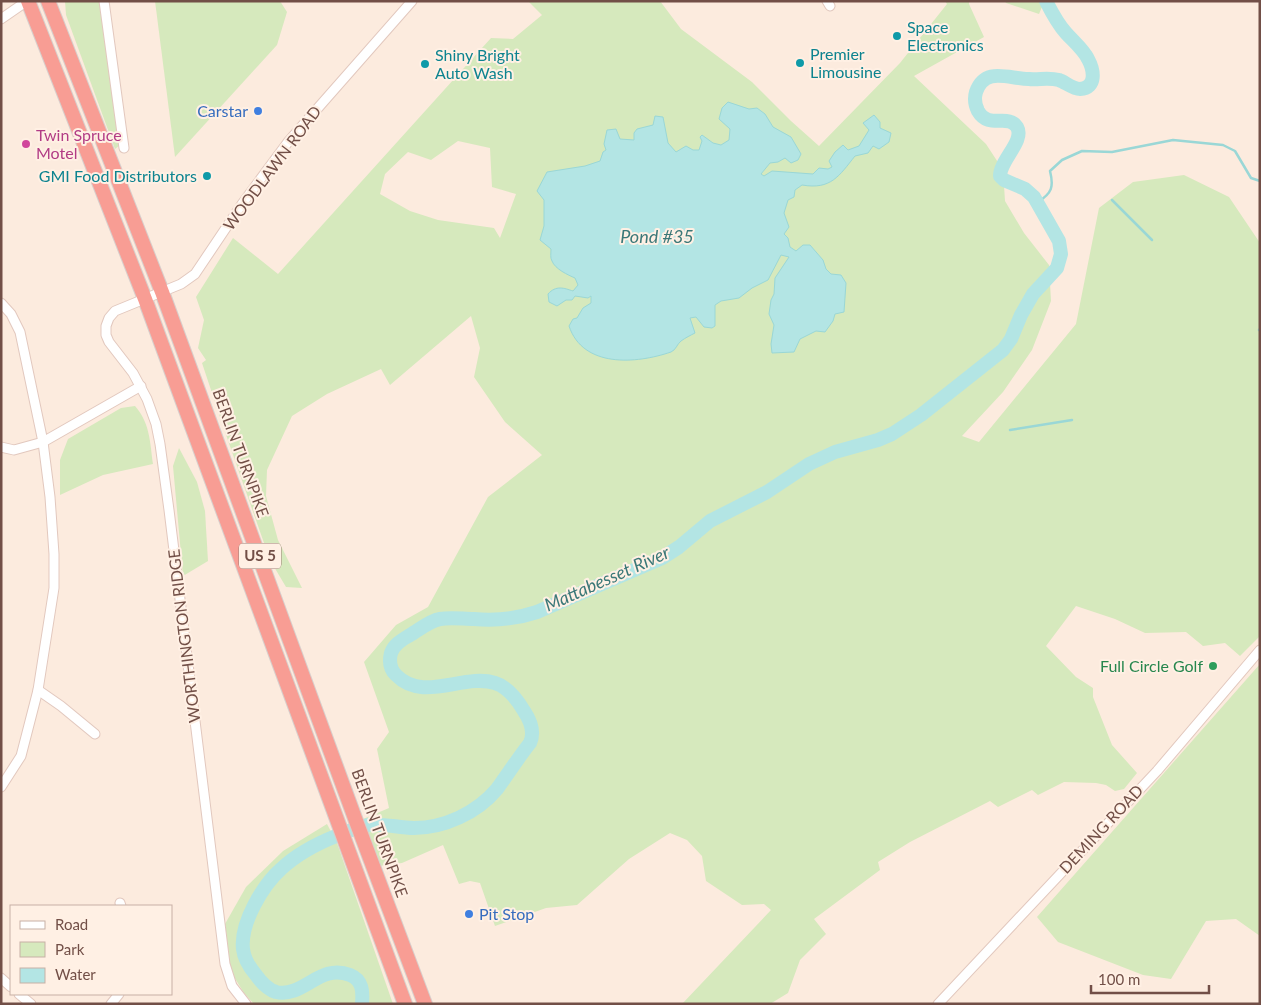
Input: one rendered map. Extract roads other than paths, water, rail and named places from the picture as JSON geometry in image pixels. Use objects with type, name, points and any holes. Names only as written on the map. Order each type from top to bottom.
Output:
[{"type":"highway","name":"US 5","points":[[28,1],[145,299],[405,1004]]},
{"type":"highway","name":"BERLIN TURNPIKE","points":[[48,1],[162,292],[359,828],[426,1004]]},
{"type":"street","points":[[1,19],[28,1]]},
{"type":"street","points":[[104,1],[124,148]]},
{"type":"street","name":"WOODLAWN ROAD","points":[[145,299],[181,284],[195,274],[242,204],[288,142],[412,1]]},
{"type":"street","name":"WORTHINGTON RIDGE","points":[[145,299],[115,311],[109,318],[106,326],[109,342],[125,362],[148,398],[156,424],[167,493],[225,964],[232,986],[246,1004]]},
{"type":"street","points":[[1,303],[11,314],[20,332],[43,442],[50,497],[54,571],[54,588],[38,690],[21,756],[1,787]]},
{"type":"street","points":[[1,447],[14,450],[43,442],[141,386]]},
{"type":"street","name":"DEMING ROAD","points":[[938,1004],[1157,771],[1260,650]]},
{"type":"street","points":[[38,690],[95,734]]},
{"type":"street","points":[[20,995],[31,1004]]},
{"type":"water","name":"Pond #35","points":[[728,102],[749,109],[757,108],[765,114],[773,127],[791,137],[801,154],[798,160],[791,163],[785,158],[778,162],[770,163],[761,174],[764,176],[772,171],[813,174],[819,168],[828,169],[832,167],[829,161],[843,145],[848,150],[859,146],[869,130],[863,123],[874,115],[880,122],[880,128],[891,133],[889,142],[879,149],[873,146],[868,153],[855,156],[833,180],[820,185],[802,185],[795,190],[794,197],[788,200],[784,213],[789,227],[784,234],[788,238],[790,247],[796,251],[803,245],[810,245],[823,260],[826,269],[831,274],[841,275],[846,283],[844,312],[835,314],[833,321],[825,332],[816,331],[800,339],[794,352],[772,353],[771,344],[774,325],[769,314],[771,300],[774,294],[775,278],[789,257],[781,255],[768,280],[752,288],[739,298],[721,301],[715,305],[715,326],[712,328],[704,327],[696,317],[690,318],[695,333],[681,341],[671,352],[642,359],[627,360],[598,356],[576,340],[569,326],[583,308],[591,303],[591,296],[588,298],[575,296],[572,300],[566,300],[557,306],[549,302],[548,294],[554,289],[563,288],[573,291],[578,285],[575,278],[556,267],[551,258],[551,249],[540,240],[544,226],[544,200],[537,191],[547,172],[585,166],[600,161],[603,152],[606,150],[604,144],[607,130],[616,129],[620,139],[634,140],[634,133],[637,129],[653,125],[655,116],[663,117],[668,143],[676,152],[686,146],[693,150],[699,150],[702,141],[700,137],[702,135],[713,143],[721,145],[729,140],[730,129],[719,119],[722,108]]},
{"type":"waterway","name":"Mattabesset River","points":[[362,1004],[360,983],[350,975],[329,973],[295,990],[286,992],[273,991],[262,983],[250,966],[243,949],[245,928],[260,894],[274,876],[300,854],[344,833],[364,826],[374,825],[408,828],[425,827],[448,822],[470,812],[489,798],[497,789],[530,743],[532,735],[530,722],[526,715],[515,698],[504,687],[483,681],[418,687],[407,683],[394,673],[390,662],[390,656],[394,647],[399,642],[436,620],[448,618],[498,620],[537,612],[662,558],[679,547],[710,521],[767,492],[809,464],[835,452],[878,440],[892,434],[921,415],[1003,350],[1011,339],[1021,315],[1033,294],[1057,268],[1061,254],[1059,241],[1034,197],[1025,189],[1004,180],[1000,176],[1001,170],[1018,138],[1019,132],[1017,127],[1009,121],[993,121],[982,117],[977,109],[975,97],[980,84],[991,76],[1055,79],[1080,89],[1085,88],[1092,82],[1093,73],[1088,59],[1060,26],[1046,1]]},
{"type":"waterway","points":[[1038,202],[1051,189],[1050,171],[1062,160],[1082,151],[1112,152],[1173,140],[1223,145],[1235,151],[1251,178],[1260,181]]},
{"type":"waterway","points":[[1112,200],[1152,240]]},
{"type":"waterway","points":[[1010,430],[1072,420]]},
{"type":"place","name":"Space Electronics","points":[[897,36]]},
{"type":"place","name":"Premier Limousine","points":[[800,63]]},
{"type":"place","name":"Shiny Bright Auto Wash","points":[[425,64]]},
{"type":"place","name":"Carstar","points":[[258,111]]},
{"type":"place","name":"Twin Spruce Motel","points":[[26,144]]},
{"type":"place","name":"GMI Food Distributors","points":[[207,176]]},
{"type":"place","name":"Full Circle Golf","points":[[1213,666]]},
{"type":"place","name":"Pit Stop","points":[[469,914]]}]
